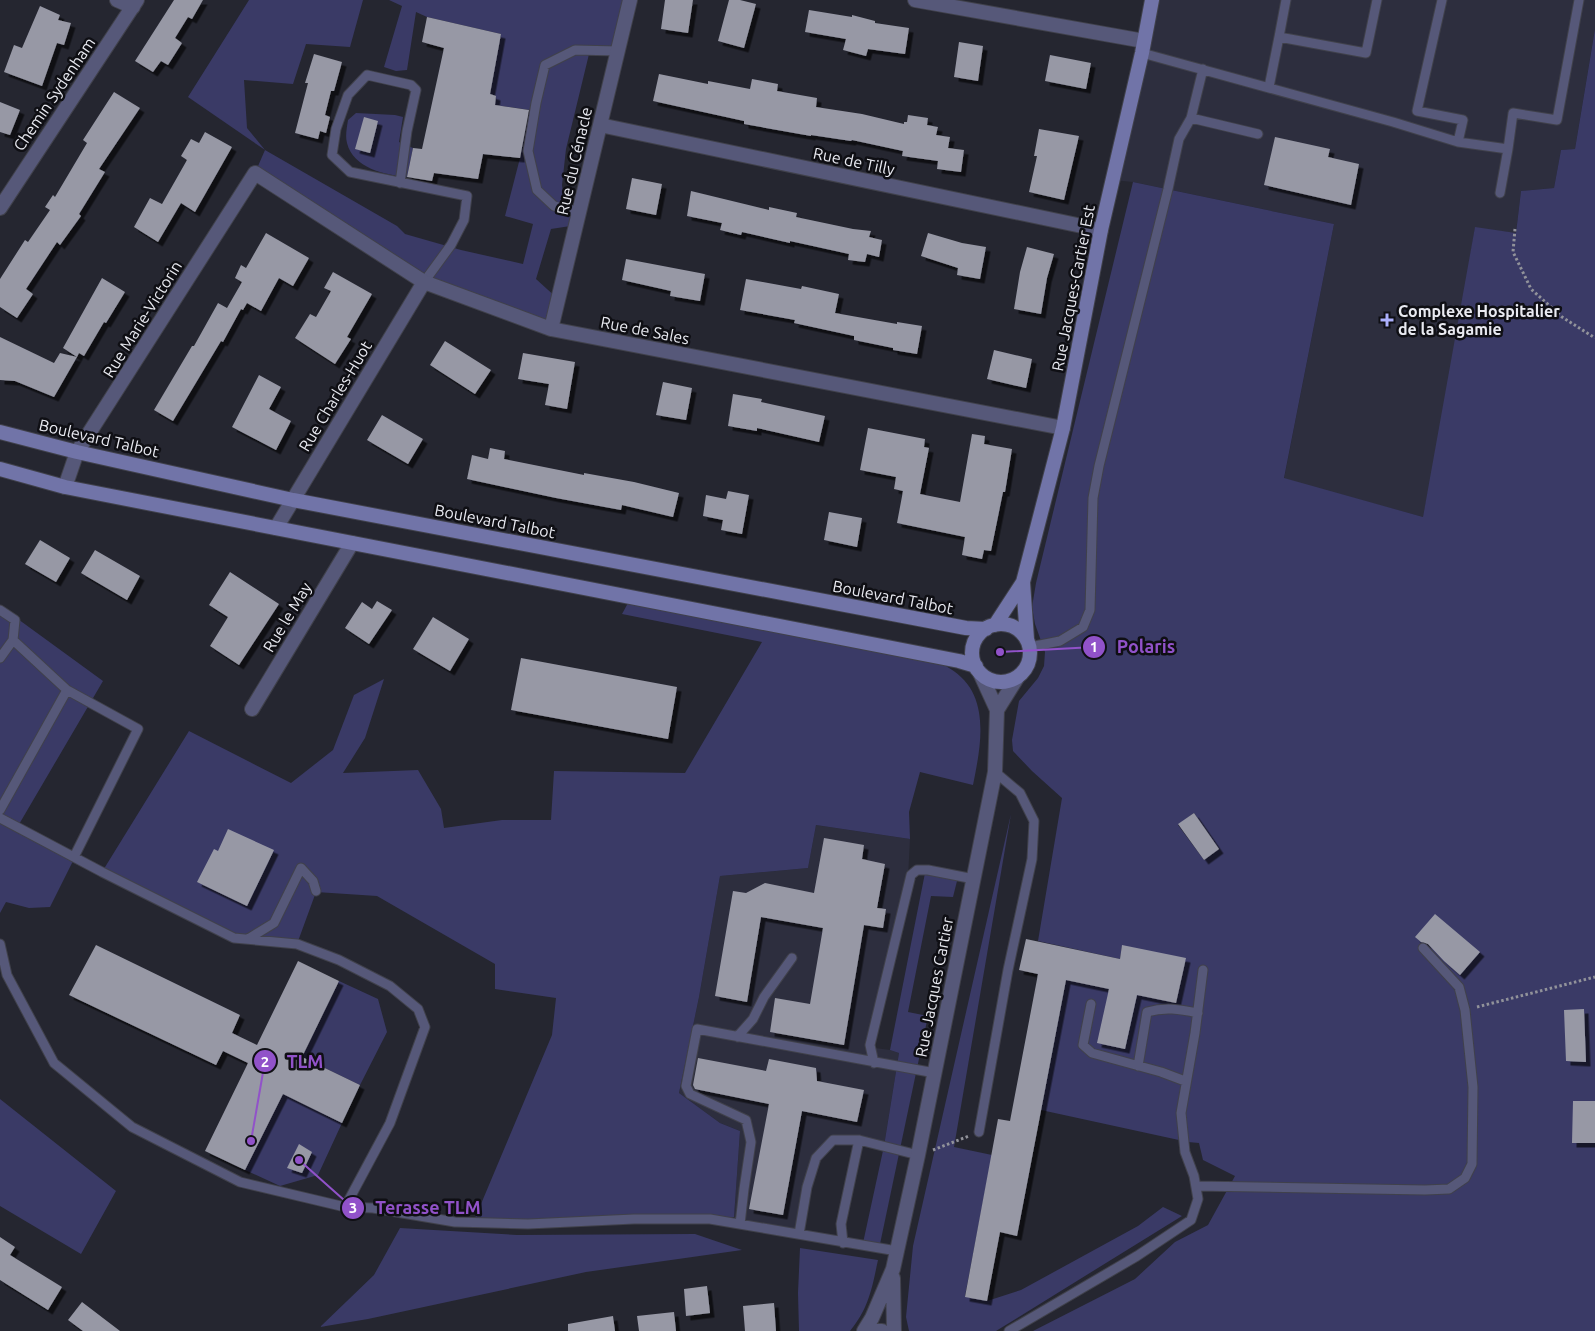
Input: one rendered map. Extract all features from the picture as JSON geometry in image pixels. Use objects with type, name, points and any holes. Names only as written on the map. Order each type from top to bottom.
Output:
[{"type":"main road","name":"Rue Jacques-Cartier Est","points":[[1028,643],[1023,582],[1063,428],[1101,230],[1152,0]]},
{"type":"main road","name":"Boulevard Talbot","points":[[0,432],[77,452],[293,500],[966,628],[990,627]]},
{"type":"main road","points":[[0,469],[65,487],[959,661],[978,670],[991,681],[1004,682],[1017,678],[1026,669],[1029,661],[1028,643],[1014,627],[1006,624],[990,627],[979,634],[973,647],[972,655],[978,670]]},
{"type":"main road","name":"Rue Jacques-Cartier Est","points":[[990,627],[1023,582]]},
{"type":"street","points":[[117,0],[135,3]]},
{"type":"street","name":"Rue du Cénacle","points":[[551,329],[630,0]]},
{"type":"street","points":[[915,0],[1143,47]]},
{"type":"street","name":"Chemin Sydenham","points":[[2,200],[135,3]]},
{"type":"street","name":"Rue de Tilly","points":[[600,125],[1101,230]]},
{"type":"street","name":"Rue de Sales","points":[[255,173],[424,282],[551,329],[1063,428]]},
{"type":"street","name":"Rue Marie-Victorin","points":[[65,487],[77,452],[255,173]]},
{"type":"street","name":"Rue Charles-Huot","points":[[276,528],[424,282]]},
{"type":"street","name":"Rue le May","points":[[252,709],[352,543]]},
{"type":"street","name":"Rue Jacques Cartier","points":[[978,670],[998,710]]},
{"type":"street","name":"Rue Jacques Cartier","points":[[864,1331],[872,1318],[893,1269],[935,1073],[995,772],[998,710],[1017,678]]},
{"type":"street","name":"Rue Jacques Cartier","points":[[893,1269],[894,1331]]},
{"type":"street","points":[[869,1331],[882,1331]]},
{"type":"lane","points":[[1269,87],[1286,0]]},
{"type":"lane","points":[[1279,37],[1366,54],[1377,0]]},
{"type":"lane","points":[[1442,0],[1417,111],[1463,120],[1458,142]]},
{"type":"lane","points":[[1500,193],[1514,113],[1557,120],[1579,0]]},
{"type":"lane","points":[[1143,47],[1203,69],[1458,142],[1508,149]]},
{"type":"lane","points":[[580,212],[554,206],[537,190],[528,151],[536,103],[545,65],[575,50],[618,51]]},
{"type":"lane","points":[[1028,643],[1060,642],[1083,627],[1090,610],[1093,498],[1099,466],[1179,139],[1191,118],[1203,69]]},
{"type":"lane","points":[[400,183],[407,131],[416,90],[411,85],[367,75],[348,95],[336,129],[332,155],[350,172],[400,183],[466,196],[464,220],[451,245],[424,282]]},
{"type":"lane","points":[[1191,118],[1258,134]]},
{"type":"lane","points":[[0,610],[16,620],[13,640],[0,658]]},
{"type":"lane","points":[[13,640],[67,690],[138,729],[74,857]]},
{"type":"lane","points":[[0,810],[67,690]]},
{"type":"lane","points":[[979,1132],[1008,970],[1032,859],[1034,821],[1020,793],[995,772]]},
{"type":"lane","points":[[0,818],[234,938],[297,944],[339,960],[390,986],[418,1009],[425,1027],[390,1123],[345,1207]]},
{"type":"lane","points":[[248,939],[274,923],[300,868],[313,881],[316,891]]},
{"type":"lane","points":[[874,1063],[870,1044],[910,875],[917,870],[928,870],[974,879]]},
{"type":"lane","points":[[0,944],[8,975],[54,1063],[132,1127],[240,1182],[345,1207],[373,1208],[455,1222],[528,1224],[634,1219],[710,1219],[897,1251]]},
{"type":"lane","points":[[1196,1186],[1449,1189],[1465,1178],[1472,1164],[1473,1087],[1465,1010],[1459,987],[1423,948]]},
{"type":"lane","points":[[737,1037],[753,1019],[764,997],[792,958]]},
{"type":"lane","points":[[1009,1331],[1137,1256],[1191,1220],[1198,1199],[1194,1176],[1185,1152],[1181,1113],[1198,1013],[1202,970]]},
{"type":"lane","points":[[1091,1004],[1082,1045],[1092,1053],[1161,1072],[1185,1082]]},
{"type":"lane","points":[[1138,1066],[1143,1026],[1147,1012],[1162,1008],[1178,1008],[1198,1013]]},
{"type":"lane","points":[[740,1224],[751,1142],[746,1120],[690,1094],[686,1086],[697,1029],[935,1073]]},
{"type":"lane","points":[[799,1234],[807,1187],[816,1158],[833,1140],[859,1140],[918,1155]]},
{"type":"lane","points":[[843,1242],[841,1224],[859,1140]]},
{"type":"path","points":[[1514,229],[1513,252],[1531,289],[1562,316],[1595,338]]},
{"type":"path","points":[[1465,1010],[1595,977]]},
{"type":"path","points":[[918,1155],[979,1132]]},
{"type":"shaded area","points":[[249,0],[363,0],[350,47],[306,44],[293,84],[244,80],[247,128],[265,150],[188,97]]},
{"type":"shaded area","points":[[389,0],[630,0],[618,51],[590,50],[566,149],[562,185],[565,208],[580,212],[577,225],[551,229],[536,279],[558,299],[551,329],[424,282],[255,173],[265,150],[397,226],[405,234],[461,250],[523,264],[533,224],[505,216],[530,110],[495,105],[496,96],[490,94],[501,34],[427,17],[416,12],[407,70],[396,71],[384,67],[402,6]]},
{"type":"shaded area","name":"Complexe Hospitalier de la Sagamie","points":[[1152,0],[1595,0],[1595,29],[1575,149],[1561,150],[1554,188],[1521,191],[1516,233],[1475,228],[1445,407],[1423,517],[1284,479],[1334,224],[1133,182],[1113,180]]},
{"type":"shaded area","points":[[1595,29],[1595,1331],[1033,1331],[1135,1279],[1175,1242],[1208,1225],[1235,1176],[1203,1160],[1199,1143],[1041,1110],[1066,980],[1176,1003],[1185,959],[1122,946],[1120,959],[1038,941],[1062,798],[1013,751],[1012,740],[1019,701],[1038,678],[1044,666],[1045,652],[1035,624],[1032,607],[1036,583],[1133,182],[1334,224],[1284,478],[1423,517],[1475,227],[1516,233],[1521,191],[1554,188],[1561,150],[1575,149]],"holes":[[[1194,813],[1219,849],[1204,860],[1178,825]]]},
{"type":"shaded area","points":[[356,113],[403,117],[399,142],[413,148],[407,177],[371,169],[356,159],[350,152],[346,134],[348,120]]},
{"type":"shaded area","points":[[628,603],[931,659],[945,665],[963,679],[972,691],[978,705],[980,721],[979,753],[973,785],[920,772],[909,812],[910,839],[816,825],[808,868],[720,876],[699,997],[679,1093],[720,1123],[740,1131],[734,1217],[473,1223],[552,1035],[556,998],[495,989],[495,964],[377,896],[316,892],[297,944],[234,938],[102,872],[189,731],[291,783],[333,750],[354,695],[384,679],[365,738],[343,773],[418,770],[441,809],[444,828],[502,820],[551,820],[554,771],[685,773],[762,642],[622,614]]},
{"type":"shaded area","points":[[0,606],[103,681],[18,826],[74,859],[50,907],[29,908],[6,902],[0,913]]},
{"type":"shaded area","points":[[1011,814],[954,1147],[992,1155],[965,1296],[987,1301],[1021,1290],[1138,1226],[1163,1207],[1182,1216],[996,1331],[909,1331],[906,1317],[913,1246]]},
{"type":"shaded area","points":[[816,825],[910,839],[908,878],[876,1026],[875,1048],[899,1053],[884,1146],[833,1140],[816,1158],[799,1234],[740,1224],[734,1217],[740,1131],[720,1123],[679,1093],[699,997],[720,876],[808,868]]},
{"type":"shaded area","points":[[925,873],[958,877],[953,897],[931,896],[908,1012],[928,1016],[880,1244],[863,1243],[884,1146],[899,1053],[890,1050]]},
{"type":"shaded area","points":[[339,981],[378,999],[387,1032],[360,1085],[302,1057]]},
{"type":"shaded area","points":[[283,1094],[342,1123],[318,1175],[280,1186],[245,1170]]},
{"type":"shaded area","points":[[0,1099],[116,1191],[81,1254],[0,1206]]},
{"type":"shaded area","points":[[400,1228],[517,1235],[695,1234],[742,1250],[586,1272],[368,1319],[320,1327],[374,1275]]},
{"type":"shaded area","points":[[800,1248],[878,1260],[872,1289],[866,1306],[850,1331],[799,1331]]},
{"type":"building","points":[[174,0],[203,0],[192,19],[188,17],[175,38],[182,43],[168,65],[161,61],[153,72],[135,61]]},
{"type":"building","points":[[665,0],[693,0],[688,33],[661,29]]},
{"type":"building","points":[[729,0],[740,0],[756,4],[744,48],[718,41]]},
{"type":"building","points":[[40,6],[60,15],[58,20],[71,23],[64,45],[57,43],[42,86],[4,72],[14,45],[22,48]]},
{"type":"building","points":[[809,10],[852,17],[852,15],[875,21],[875,23],[909,28],[905,54],[868,49],[866,56],[843,50],[846,39],[805,32]]},
{"type":"building","points":[[427,17],[501,34],[490,94],[496,96],[495,105],[529,110],[520,158],[483,154],[478,179],[434,173],[432,181],[407,177],[413,148],[422,149],[444,48],[422,42]]},
{"type":"building","points":[[959,42],[983,46],[978,81],[954,77]]},
{"type":"building","points":[[314,54],[342,62],[334,91],[331,91],[325,115],[330,117],[326,133],[320,131],[318,139],[295,133],[308,83],[305,83]]},
{"type":"building","points":[[1050,55],[1091,63],[1086,89],[1045,81]]},
{"type":"building","points":[[659,74],[708,84],[708,81],[750,89],[752,79],[778,84],[777,91],[817,98],[816,107],[862,114],[904,124],[904,122],[907,122],[908,115],[928,118],[927,125],[938,127],[936,135],[950,137],[948,148],[964,150],[961,172],[937,169],[938,161],[902,156],[903,151],[852,140],[811,136],[744,124],[744,121],[653,101]]},
{"type":"building","points":[[114,92],[140,108],[99,169],[105,172],[79,214],[81,216],[60,245],[57,242],[26,289],[33,294],[17,318],[0,307],[0,279],[25,240],[28,242],[50,210],[45,207],[53,195],[55,197],[87,143],[83,140]]},
{"type":"building","points":[[0,102],[20,110],[10,135],[0,132]]},
{"type":"building","points":[[364,117],[378,121],[370,153],[355,149]]},
{"type":"building","points":[[1039,129],[1079,136],[1064,200],[1029,192],[1037,156],[1034,156]]},
{"type":"building","points":[[205,132],[232,147],[195,212],[181,203],[158,242],[134,227],[150,198],[162,204],[187,160],[181,156],[191,139],[199,143]]},
{"type":"building","points":[[1275,137],[1330,149],[1328,157],[1359,164],[1351,205],[1264,185]]},
{"type":"building","points":[[632,178],[662,184],[656,215],[626,209]]},
{"type":"building","points":[[691,191],[769,210],[769,207],[797,213],[796,217],[871,231],[869,237],[882,240],[879,257],[867,254],[865,262],[848,260],[849,254],[742,232],[741,235],[720,230],[722,223],[687,216]]},
{"type":"building","points":[[266,233],[309,258],[293,286],[279,278],[261,311],[247,303],[243,310],[241,309],[223,342],[221,341],[173,421],[154,410],[218,303],[227,308],[242,282],[235,278],[241,265],[246,268]]},
{"type":"building","points":[[928,233],[962,243],[986,247],[980,279],[957,275],[958,268],[921,256]]},
{"type":"building","points":[[1027,247],[1054,254],[1047,278],[1041,314],[1014,309],[1020,272]]},
{"type":"building","points":[[626,259],[705,274],[700,301],[670,296],[671,291],[622,280]]},
{"type":"building","points":[[333,272],[372,294],[347,337],[351,339],[335,364],[295,338],[310,314],[316,317],[331,291],[324,288]]},
{"type":"building","points":[[102,278],[125,292],[84,356],[79,353],[77,357],[63,348]]},
{"type":"building","points":[[746,279],[801,289],[802,286],[839,294],[835,313],[897,324],[897,322],[922,326],[917,354],[854,340],[854,336],[794,323],[795,320],[740,310]]},
{"type":"building","points":[[0,337],[54,363],[60,353],[77,357],[54,397],[15,381],[0,380]]},
{"type":"building","points":[[445,341],[491,370],[475,394],[430,365]]},
{"type":"building","points":[[994,350],[1032,359],[1026,388],[987,379]]},
{"type":"building","points":[[523,353],[575,362],[567,409],[545,405],[549,384],[518,379]]},
{"type":"building","points":[[259,375],[281,387],[269,409],[291,421],[276,450],[232,427]]},
{"type":"building","points":[[663,382],[692,388],[686,420],[656,415]]},
{"type":"building","points":[[733,394],[762,399],[761,402],[825,416],[819,442],[757,428],[757,431],[728,426]]},
{"type":"building","points":[[382,415],[423,439],[408,464],[367,440]]},
{"type":"building","points":[[868,428],[925,439],[924,447],[929,448],[920,494],[960,502],[972,434],[985,436],[984,444],[1012,449],[1005,492],[1003,492],[991,551],[984,550],[982,559],[962,555],[965,537],[897,523],[903,491],[894,489],[896,477],[860,470]]},
{"type":"building","points":[[490,448],[505,451],[504,459],[584,475],[584,473],[634,482],[679,493],[673,517],[622,505],[621,510],[467,479],[472,455],[488,459]]},
{"type":"building","points":[[728,491],[749,495],[742,534],[721,530],[723,520],[703,516],[706,495],[726,499]]},
{"type":"building","points":[[829,512],[862,518],[857,547],[824,540]]},
{"type":"building","points":[[40,540],[70,558],[56,582],[25,564]]},
{"type":"building","points":[[95,550],[140,576],[127,600],[81,573]]},
{"type":"building","points":[[230,572],[279,604],[239,665],[210,646],[228,617],[209,605]]},
{"type":"building","points":[[377,601],[392,610],[369,644],[345,628],[362,602],[372,609]]},
{"type":"building","points":[[433,617],[469,639],[450,671],[413,649]]},
{"type":"building","points":[[521,658],[677,687],[668,739],[511,710]]},
{"type":"building","points":[[1194,813],[1219,849],[1204,860],[1178,824]]},
{"type":"building","points":[[228,829],[274,850],[247,906],[197,882],[214,849],[218,851]]},
{"type":"building","points":[[824,838],[864,845],[862,859],[885,864],[877,908],[886,909],[883,928],[864,925],[844,1045],[770,1032],[775,998],[810,1004],[823,928],[761,917],[747,1002],[715,996],[733,891],[746,893],[765,883],[814,893]]},
{"type":"building","points":[[1435,914],[1480,952],[1460,975],[1428,944],[1421,942],[1415,937]]},
{"type":"building","points":[[1026,939],[1120,959],[1122,945],[1186,958],[1176,1003],[1137,995],[1125,1049],[1097,1043],[1109,989],[1066,980],[1017,1236],[1000,1232],[987,1301],[965,1297],[998,1119],[1010,1121],[1038,974],[1019,970]]},
{"type":"building","points":[[96,945],[240,1015],[232,1033],[257,1045],[298,961],[339,981],[302,1057],[360,1085],[342,1123],[283,1094],[245,1170],[205,1151],[248,1063],[223,1051],[216,1065],[69,995]]},
{"type":"building","points":[[1584,1009],[1586,1062],[1566,1061],[1564,1010]]},
{"type":"building","points":[[698,1058],[766,1071],[769,1059],[816,1068],[817,1081],[864,1090],[857,1122],[802,1111],[783,1215],[749,1209],[769,1104],[695,1089],[693,1085]]},
{"type":"building","points":[[1573,1101],[1595,1101],[1595,1143],[1572,1143]]},
{"type":"building","points":[[299,1144],[312,1152],[302,1173],[287,1168]]},
{"type":"building","points":[[0,1237],[15,1247],[10,1255],[62,1287],[48,1310],[0,1280]]},
{"type":"building","points":[[707,1286],[710,1313],[686,1316],[684,1289]]},
{"type":"building","points":[[82,1302],[120,1331],[83,1331],[68,1320]]},
{"type":"building","points":[[774,1303],[776,1331],[745,1331],[743,1306]]},
{"type":"building","points":[[674,1312],[676,1331],[639,1331],[637,1316]]},
{"type":"building","points":[[613,1316],[615,1331],[568,1331],[568,1324]]},
{"type":"place","name":"Complexe Hospitalier de la Sagamie","points":[[1387,320]]},
{"type":"place","name":"Polaris","points":[[1000,652]]},
{"type":"place","name":"TLM","points":[[251,1141]]},
{"type":"place","name":"Terasse TLM","points":[[299,1160]]}]
